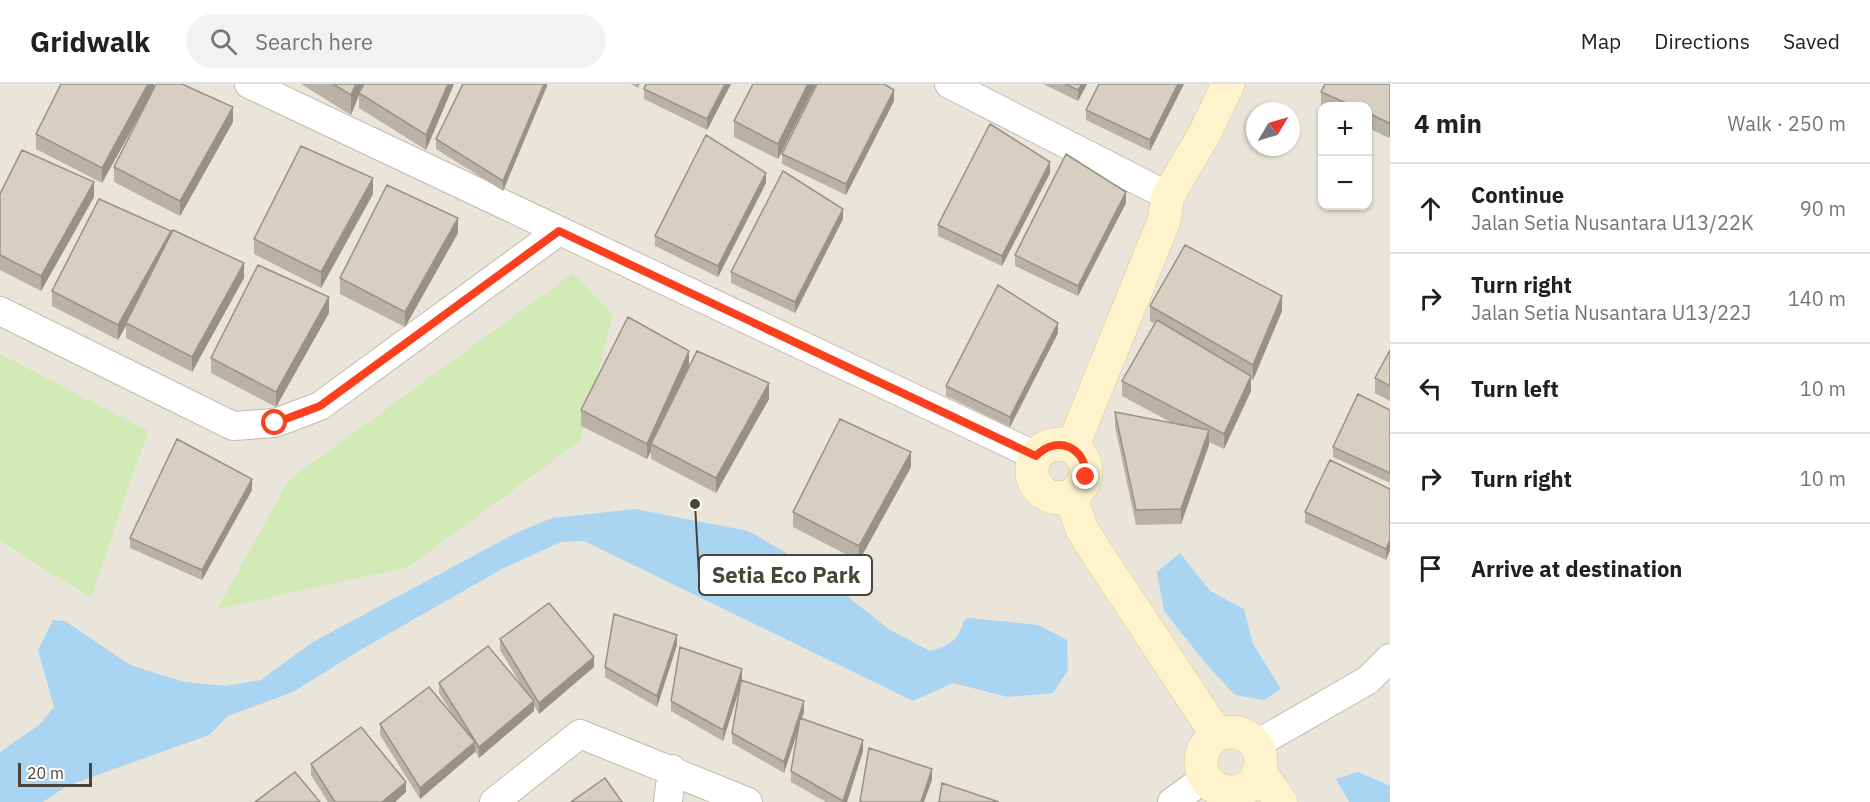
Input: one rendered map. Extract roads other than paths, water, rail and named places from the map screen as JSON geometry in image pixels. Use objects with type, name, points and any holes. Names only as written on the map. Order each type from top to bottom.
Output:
[{"type":"street","points":[[249,84],[1036,456]]},
{"type":"street","points":[[949,84],[1168,196]]},
{"type":"street","points":[[1072,447],[1164,221],[1168,196],[1206,131],[1228,84]]},
{"type":"street","points":[[0,311],[233,426],[275,423],[320,406],[559,231]]},
{"type":"street","points":[[1048,446],[1072,447],[1084,460],[1086,468],[1083,485],[1070,496],[1053,498],[1038,489],[1032,473],[1036,456],[1048,446]]},
{"type":"street","points":[[1070,496],[1082,529],[1216,735]]},
{"type":"street","points":[[1172,802],[1248,786],[1257,758],[1368,680],[1390,658]]},
{"type":"street","points":[[1223,791],[1201,758],[1203,749],[1216,735],[1234,732],[1250,738],[1257,758],[1281,802]]},
{"type":"street","points":[[494,802],[580,734],[672,769],[748,802]]},
{"type":"street","points":[[668,802],[672,769]]},
{"type":"water","points":[[635,509],[748,531],[806,564],[890,630],[930,651],[953,641],[964,620],[970,618],[1038,625],[1067,640],[1068,670],[1053,693],[1008,697],[953,683],[913,701],[584,541],[561,542],[502,569],[362,649],[293,692],[228,716],[209,735],[67,786],[43,802],[0,802],[0,752],[39,725],[54,707],[38,650],[53,620],[65,621],[130,665],[184,682],[226,686],[261,680],[311,643],[516,533],[552,518]]},
{"type":"water","points":[[1180,553],[1210,591],[1244,609],[1253,644],[1281,689],[1264,700],[1235,695],[1208,666],[1164,611],[1157,572]]},
{"type":"water","points":[[1358,772],[1390,786],[1390,802],[1349,802],[1336,779]]},
{"type":"place","name":"Setia Eco Park","points":[[695,504]]}]
